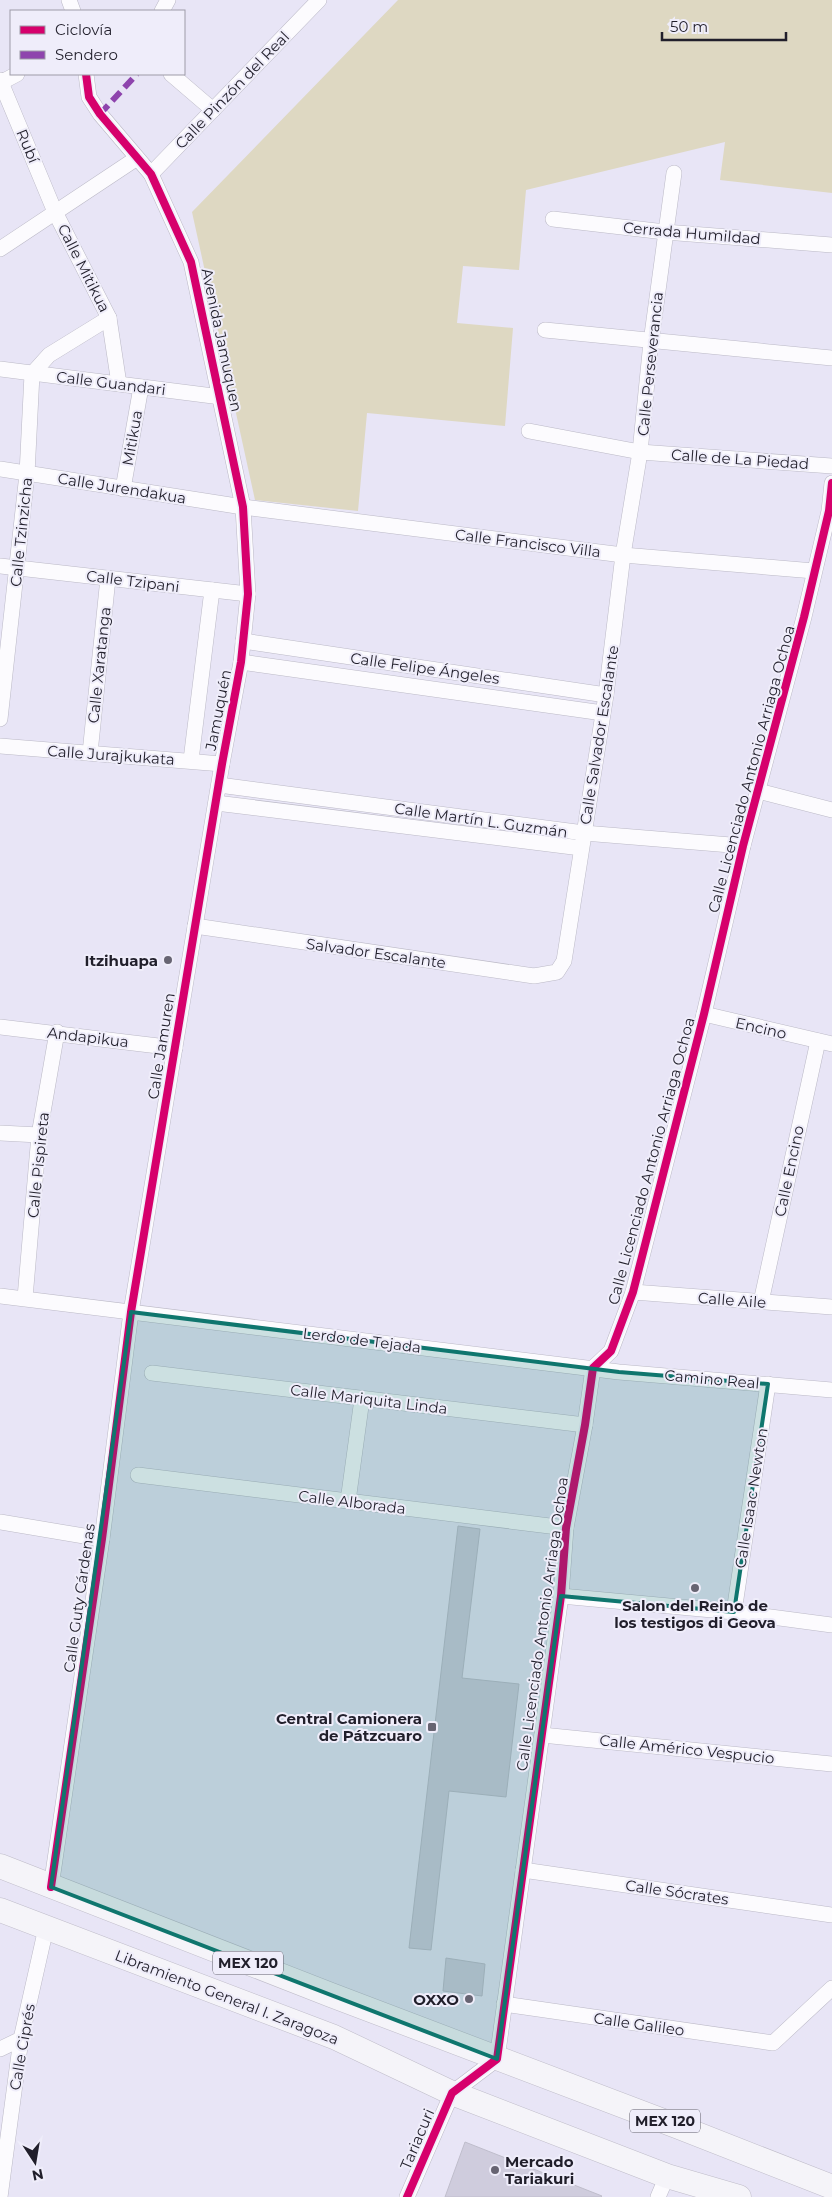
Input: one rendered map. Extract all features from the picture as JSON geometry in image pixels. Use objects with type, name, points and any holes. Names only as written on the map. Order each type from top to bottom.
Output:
[{"type":"main road","name":"MEX 120","points":[[0,1866],[832,2187]]},
{"type":"main road","name":"Libramiento General I. Zaragoza","points":[[0,1910],[334,2037],[452,2092]]},
{"type":"main road","name":"MEX 120","points":[[452,2092],[662,2186],[739,2197]]},
{"type":"street","name":"Calle Pinzón del Real","points":[[151,174],[313,2]]},
{"type":"street","points":[[0,82],[15,75]]},
{"type":"street","name":"Avenida Jamuquen","points":[[86,75],[89,97],[100,114],[151,174],[191,262],[243,507],[248,594],[243,641]]},
{"type":"street","points":[[172,75],[213,110]]},
{"type":"street","name":"Rubí","points":[[0,82],[55,212]]},
{"type":"street","points":[[0,249],[137,158]]},
{"type":"street","name":"Calle Perseverancia","points":[[623,555],[640,452],[651,342],[674,173]]},
{"type":"street","name":"Calle Mitikua","points":[[55,212],[109,318],[119,384]]},
{"type":"street","name":"Cerrada Humildad","points":[[553,219],[666,232],[832,244]]},
{"type":"street","points":[[32,374],[49,355],[109,318]]},
{"type":"street","points":[[545,330],[651,342],[832,358]]},
{"type":"street","name":"Calle Guandari","points":[[0,369],[221,397]]},
{"type":"street","name":"Calle Tzinzicha","points":[[0,719],[28,474],[32,374]]},
{"type":"street","name":"Mitikua","points":[[123,489],[141,387]]},
{"type":"street","name":"Calle de La Piedad","points":[[529,431],[640,452],[832,466]]},
{"type":"street","name":"Calle Jurendakua","points":[[0,469],[243,507]]},
{"type":"street","name":"Calle Licenciado Antonio Arriaga Ochoa","points":[[497,2059],[561,1596],[566,1528],[585,1425],[593,1368],[611,1351],[633,1292],[704,1014],[743,846],[831,511],[832,483]]},
{"type":"street","name":"Calle Francisco Villa","points":[[243,507],[623,555],[814,571]]},
{"type":"street","name":"Calle Salvador Escalante","points":[[556,972],[564,961],[606,695],[623,555]]},
{"type":"street","name":"Calle Tzipani","points":[[0,566],[248,594]]},
{"type":"street","name":"Calle Xaratanga","points":[[90,753],[108,578]]},
{"type":"street","points":[[192,760],[212,590]]},
{"type":"street","name":"Calle Felipe Ángeles","points":[[243,641],[606,695]]},
{"type":"street","name":"Jamuquén","points":[[219,785],[243,641]]},
{"type":"street","name":"Calle Felipe Ángeles","points":[[241,662],[603,714]]},
{"type":"street","points":[[413,686],[417,667]]},
{"type":"street","name":"Calle Jurajkukata","points":[[0,746],[192,760],[222,764]]},
{"type":"street","name":"Calle Martín L. Guzmán","points":[[219,785],[402,809],[583,841]]},
{"type":"street","name":"Calle Jamuren","points":[[131,1312],[219,785]]},
{"type":"street","points":[[758,791],[832,810]]},
{"type":"street","name":"Calle Martín L. Guzmán","points":[[216,803],[398,826],[583,841],[743,846]]},
{"type":"street","points":[[398,826],[402,809]]},
{"type":"street","name":"Salvador Escalante","points":[[195,926],[534,976],[556,972]]},
{"type":"street","name":"Encino","points":[[704,1014],[825,1043]]},
{"type":"street","name":"Andapikua","points":[[0,1027],[57,1032],[175,1048]]},
{"type":"street","name":"Calle Pispireta","points":[[25,1298],[40,1135],[57,1032]]},
{"type":"street","name":"Calle Encino","points":[[761,1302],[825,1043]]},
{"type":"street","points":[[0,1133],[40,1135]]},
{"type":"street","name":"Calle Aile","points":[[633,1292],[832,1307]]},
{"type":"street","name":"Lerdo de Tejada","points":[[0,1296],[593,1368]]},
{"type":"street","name":"Calle Guty Cárdenas","points":[[51,1887],[102,1539],[131,1312]]},
{"type":"street","name":"Camino Real","points":[[593,1368],[832,1390]]},
{"type":"street","name":"Calle Mariquita Linda","points":[[152,1373],[585,1425]]},
{"type":"street","name":"Calle Isaac Newton","points":[[734,1612],[768,1384]]},
{"type":"street","points":[[348,1502],[362,1399]]},
{"type":"street","name":"Calle Alborada","points":[[138,1475],[566,1528]]},
{"type":"street","points":[[0,1522],[102,1539]]},
{"type":"street","points":[[561,1596],[734,1612],[832,1625]]},
{"type":"street","name":"Calle Américo Vespucio","points":[[542,1735],[832,1764]]},
{"type":"street","name":"Calle Sócrates","points":[[523,1870],[832,1915]]},
{"type":"street","name":"Calle Ciprés","points":[[0,2197],[21,2039],[46,1928]]},
{"type":"street","name":"Calle Galileo","points":[[504,2004],[773,2044],[832,1988]]},
{"type":"street","points":[[0,2049],[21,2039]]},
{"type":"street","points":[[452,2092],[497,2059]]},
{"type":"street","name":"Tariacuri","points":[[407,2197],[452,2092]]},
{"type":"highlighted area","points":[[131,1312],[619,1372],[768,1384],[734,1612],[561,1596],[497,2059],[51,1887]]},
{"type":"shaded area","points":[[398,0],[832,0],[832,193],[720,180],[725,142],[526,190],[519,270],[463,266],[457,323],[513,328],[505,426],[367,413],[358,511],[255,500],[192,212]]},
{"type":"building","points":[[458,1526],[480,1529],[462,1678],[519,1684],[506,1797],[449,1791],[431,1950],[409,1948]]},
{"type":"building","points":[[446,1958],[485,1964],[482,1996],[443,1991]]},
{"type":"building","name":"Mercado Tariakuri","points":[[465,2142],[602,2196],[445,2197]]},
{"type":"marked path","points":[[100,114],[136,75]]},
{"type":"cycle path","points":[[51,1887],[102,1539],[131,1312],[222,764],[241,662],[248,594],[243,507],[191,262],[151,174],[100,114],[89,97],[86,75]]},
{"type":"cycle path","points":[[407,2197],[452,2093],[497,2059],[561,1596],[566,1528],[585,1425],[593,1368],[611,1351],[633,1292],[704,1014],[743,846],[804,617],[829,511],[832,483]]},
{"type":"place","name":"Itzihuapa","points":[[168,960]]},
{"type":"place","name":"Salon del Reino de los testigos di Geova","points":[[695,1588]]},
{"type":"place","name":"Central Camionera de Pátzcuaro","points":[[432,1727]]},
{"type":"place","name":"OXXO","points":[[469,1999]]},
{"type":"place","name":"Mercado Tariakuri","points":[[495,2170]]}]
